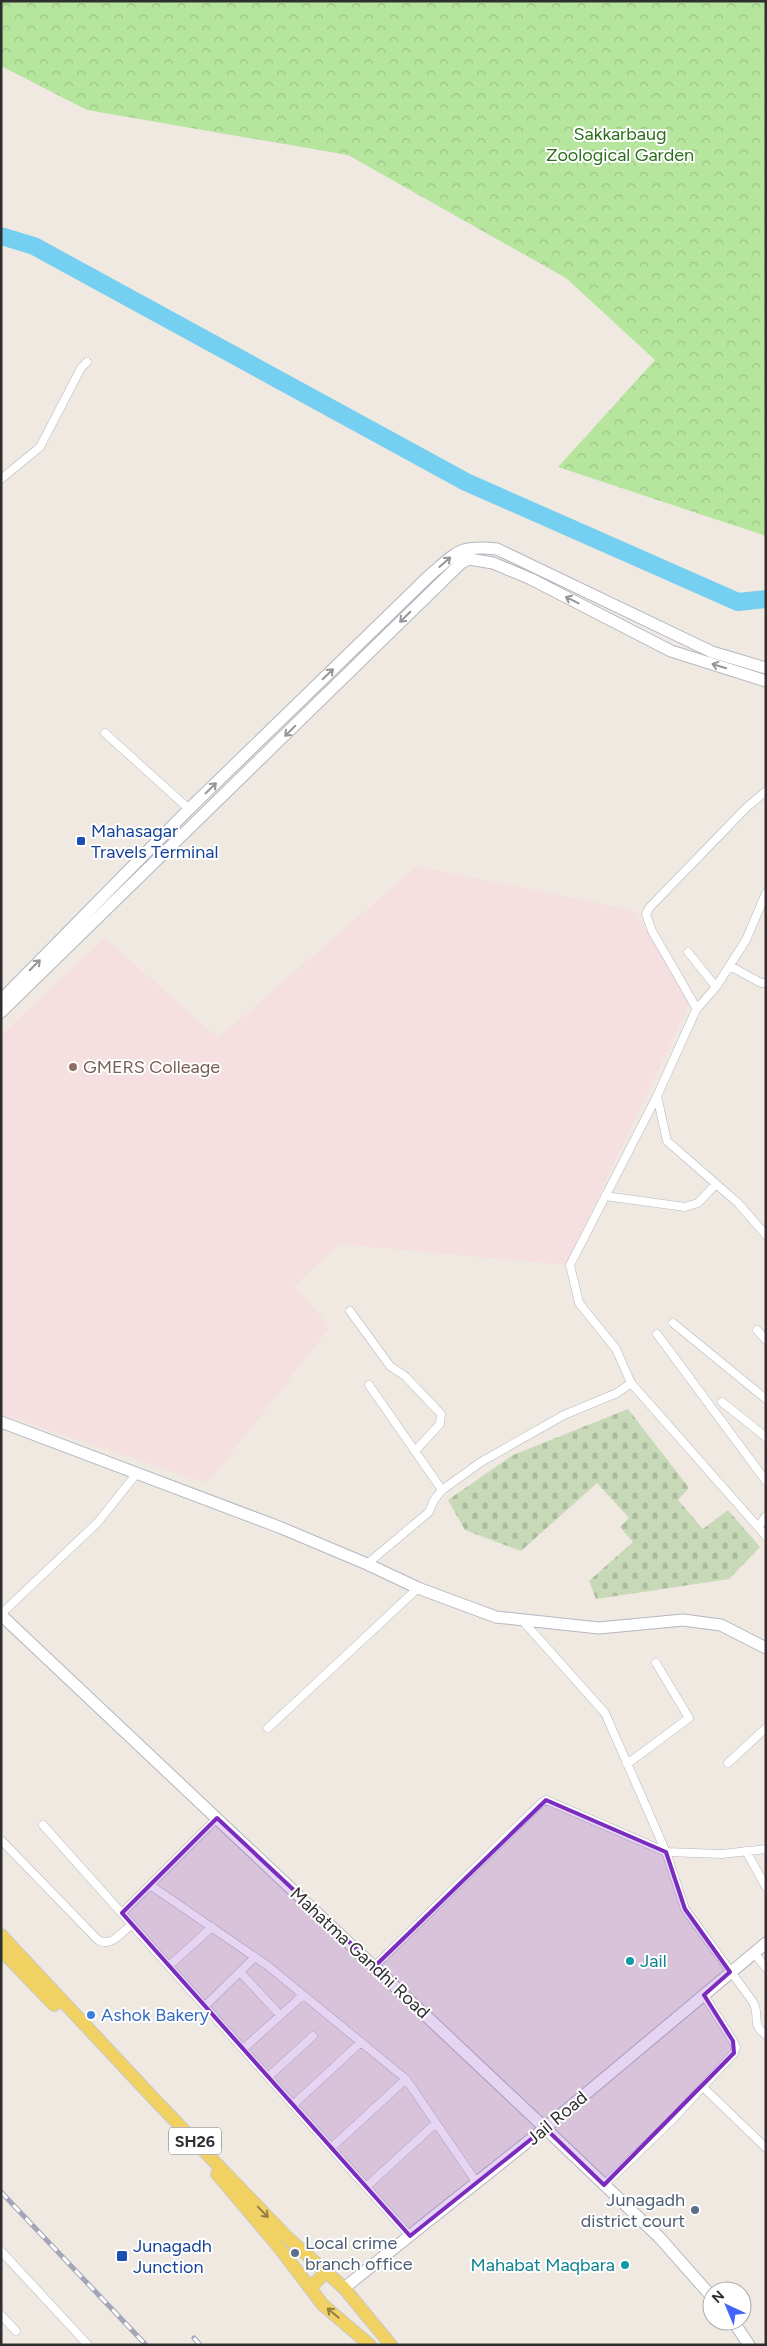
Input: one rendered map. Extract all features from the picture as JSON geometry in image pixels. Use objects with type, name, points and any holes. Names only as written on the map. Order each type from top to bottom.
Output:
[{"type":"main road","name":"SH26","points":[[1,1935],[156,2101],[289,2239],[344,2288],[391,2345]]},
{"type":"main road","name":"SH26","points":[[1,1950],[208,2164],[323,2304],[370,2345]]},
{"type":"main road","points":[[310,2288],[327,2271]]},
{"type":"main road","points":[[356,2332],[370,2320]]},
{"type":"street","points":[[1,479],[40,447],[81,368],[87,362]]},
{"type":"street","points":[[1,1000],[189,809],[431,574],[465,548],[497,549],[712,652],[766,668]]},
{"type":"street","points":[[1,1012],[461,562],[469,559],[493,562],[531,579],[671,651],[766,681]]},
{"type":"street","points":[[105,732],[189,809]]},
{"type":"street","points":[[697,1008],[652,930],[646,914],[650,907],[739,815],[766,791]]},
{"type":"street","points":[[766,893],[746,940],[716,987],[697,1008],[657,1096],[570,1265],[579,1303],[616,1349],[631,1383],[766,1536]]},
{"type":"street","points":[[688,952],[716,987]]},
{"type":"street","points":[[730,966],[761,983],[766,983]]},
{"type":"street","points":[[657,1096],[667,1141],[738,1203],[766,1235]]},
{"type":"street","points":[[605,1196],[685,1207],[698,1203],[716,1184]]},
{"type":"street","points":[[350,1311],[390,1366],[405,1376],[441,1414],[440,1424],[415,1451]]},
{"type":"street","points":[[673,1323],[766,1398]]},
{"type":"street","points":[[758,1330],[766,1340]]},
{"type":"street","points":[[657,1334],[766,1481]]},
{"type":"street","points":[[367,1564],[429,1512],[434,1500],[442,1490],[488,1458],[564,1415],[616,1393],[631,1383]]},
{"type":"street","points":[[369,1385],[442,1490]]},
{"type":"street","points":[[722,1402],[766,1438]]},
{"type":"street","points":[[1,1422],[137,1473],[367,1564],[418,1588],[496,1617],[599,1628],[683,1620],[721,1625],[765,1648]]},
{"type":"street","points":[[1,1615],[98,1522],[137,1473]]},
{"type":"street","points":[[758,1527],[766,1516]]},
{"type":"street","points":[[268,1728],[418,1588]]},
{"type":"street","name":"Mahatma Gandhi Road","points":[[1,1615],[546,2128],[659,2237],[702,2285]]},
{"type":"street","points":[[522,1620],[605,1713],[666,1852],[685,1909],[756,2006],[756,2023],[759,2030],[766,2035]]},
{"type":"street","points":[[627,1764],[689,1718],[656,1663]]},
{"type":"street","points":[[728,1763],[766,1728]]},
{"type":"street","points":[[375,1966],[546,1800],[666,1852],[722,1854],[766,1849]]},
{"type":"street","points":[[122,1913],[217,1818]]},
{"type":"street","points":[[43,1825],[410,2236]]},
{"type":"street","points":[[1,1840],[104,1944],[110,1942],[132,1924]]},
{"type":"street","points":[[746,1851],[766,1887]]},
{"type":"street","points":[[150,1885],[255,1957],[406,2079],[477,2183]]},
{"type":"street","points":[[169,1966],[212,1927]]},
{"type":"street","name":"Jail Road","points":[[344,2288],[546,2128],[766,1943]]},
{"type":"street","points":[[754,1953],[766,1968]]},
{"type":"street","points":[[204,2006],[255,1957]]},
{"type":"street","points":[[240,1972],[280,2015]]},
{"type":"street","points":[[604,2185],[672,2120],[734,2053],[736,2047],[704,1995]]},
{"type":"street","points":[[243,2049],[302,1996]]},
{"type":"street","points":[[268,2077],[313,2036]]},
{"type":"street","points":[[293,2105],[361,2042]]},
{"type":"street","points":[[331,2148],[406,2079]]},
{"type":"street","points":[[703,2087],[766,2148]]},
{"type":"street","points":[[366,2187],[436,2123]]},
{"type":"street","points":[[1,2251],[88,2345]]},
{"type":"street","points":[[1,2314],[16,2331]]},
{"type":"street","points":[[740,2331],[749,2345]]},
{"type":"highlighted area","points":[[546,1800],[666,1852],[685,1909],[730,1972],[704,1995],[733,2041],[734,2053],[604,2185],[545,2128],[410,2236],[122,1913],[217,1818],[375,1966]]},
{"type":"shaded area","points":[[417,866],[635,911],[690,1003],[566,1265],[340,1244],[294,1286],[330,1327],[208,1483],[1,1414],[1,1035],[105,938],[218,1038]]},
{"type":"green space","name":"Sakkarbaug Zoological Garden","points":[[1,1],[766,1],[766,536],[558,467],[655,360],[566,278],[348,155],[87,110],[1,66]]},
{"type":"green space","points":[[628,1409],[689,1488],[678,1500],[703,1529],[728,1510],[760,1547],[729,1579],[596,1599],[589,1581],[633,1542],[620,1527],[629,1518],[597,1483],[521,1551],[465,1530],[448,1500],[513,1455]]},
{"type":"waterway","points":[[1,236],[34,246],[466,482],[738,602],[766,599]]},
{"type":"railway","points":[[1,2192],[146,2345]]},
{"type":"railway","points":[[194,2338],[200,2345]]},
{"type":"place","name":"Mahasagar Travels Terminal","points":[[81,841]]},
{"type":"place","name":"GMERS Colleage","points":[[73,1067]]},
{"type":"place","name":"Jail","points":[[630,1961]]},
{"type":"place","name":"Ashok Bakery","points":[[91,2015]]},
{"type":"place","name":"Junagadh district court","points":[[695,2210]]},
{"type":"place","name":"Local crime branch office","points":[[295,2253]]},
{"type":"place","name":"Junagadh Junction","points":[[122,2256]]},
{"type":"place","name":"Mahabat Maqbara","points":[[625,2265]]}]
